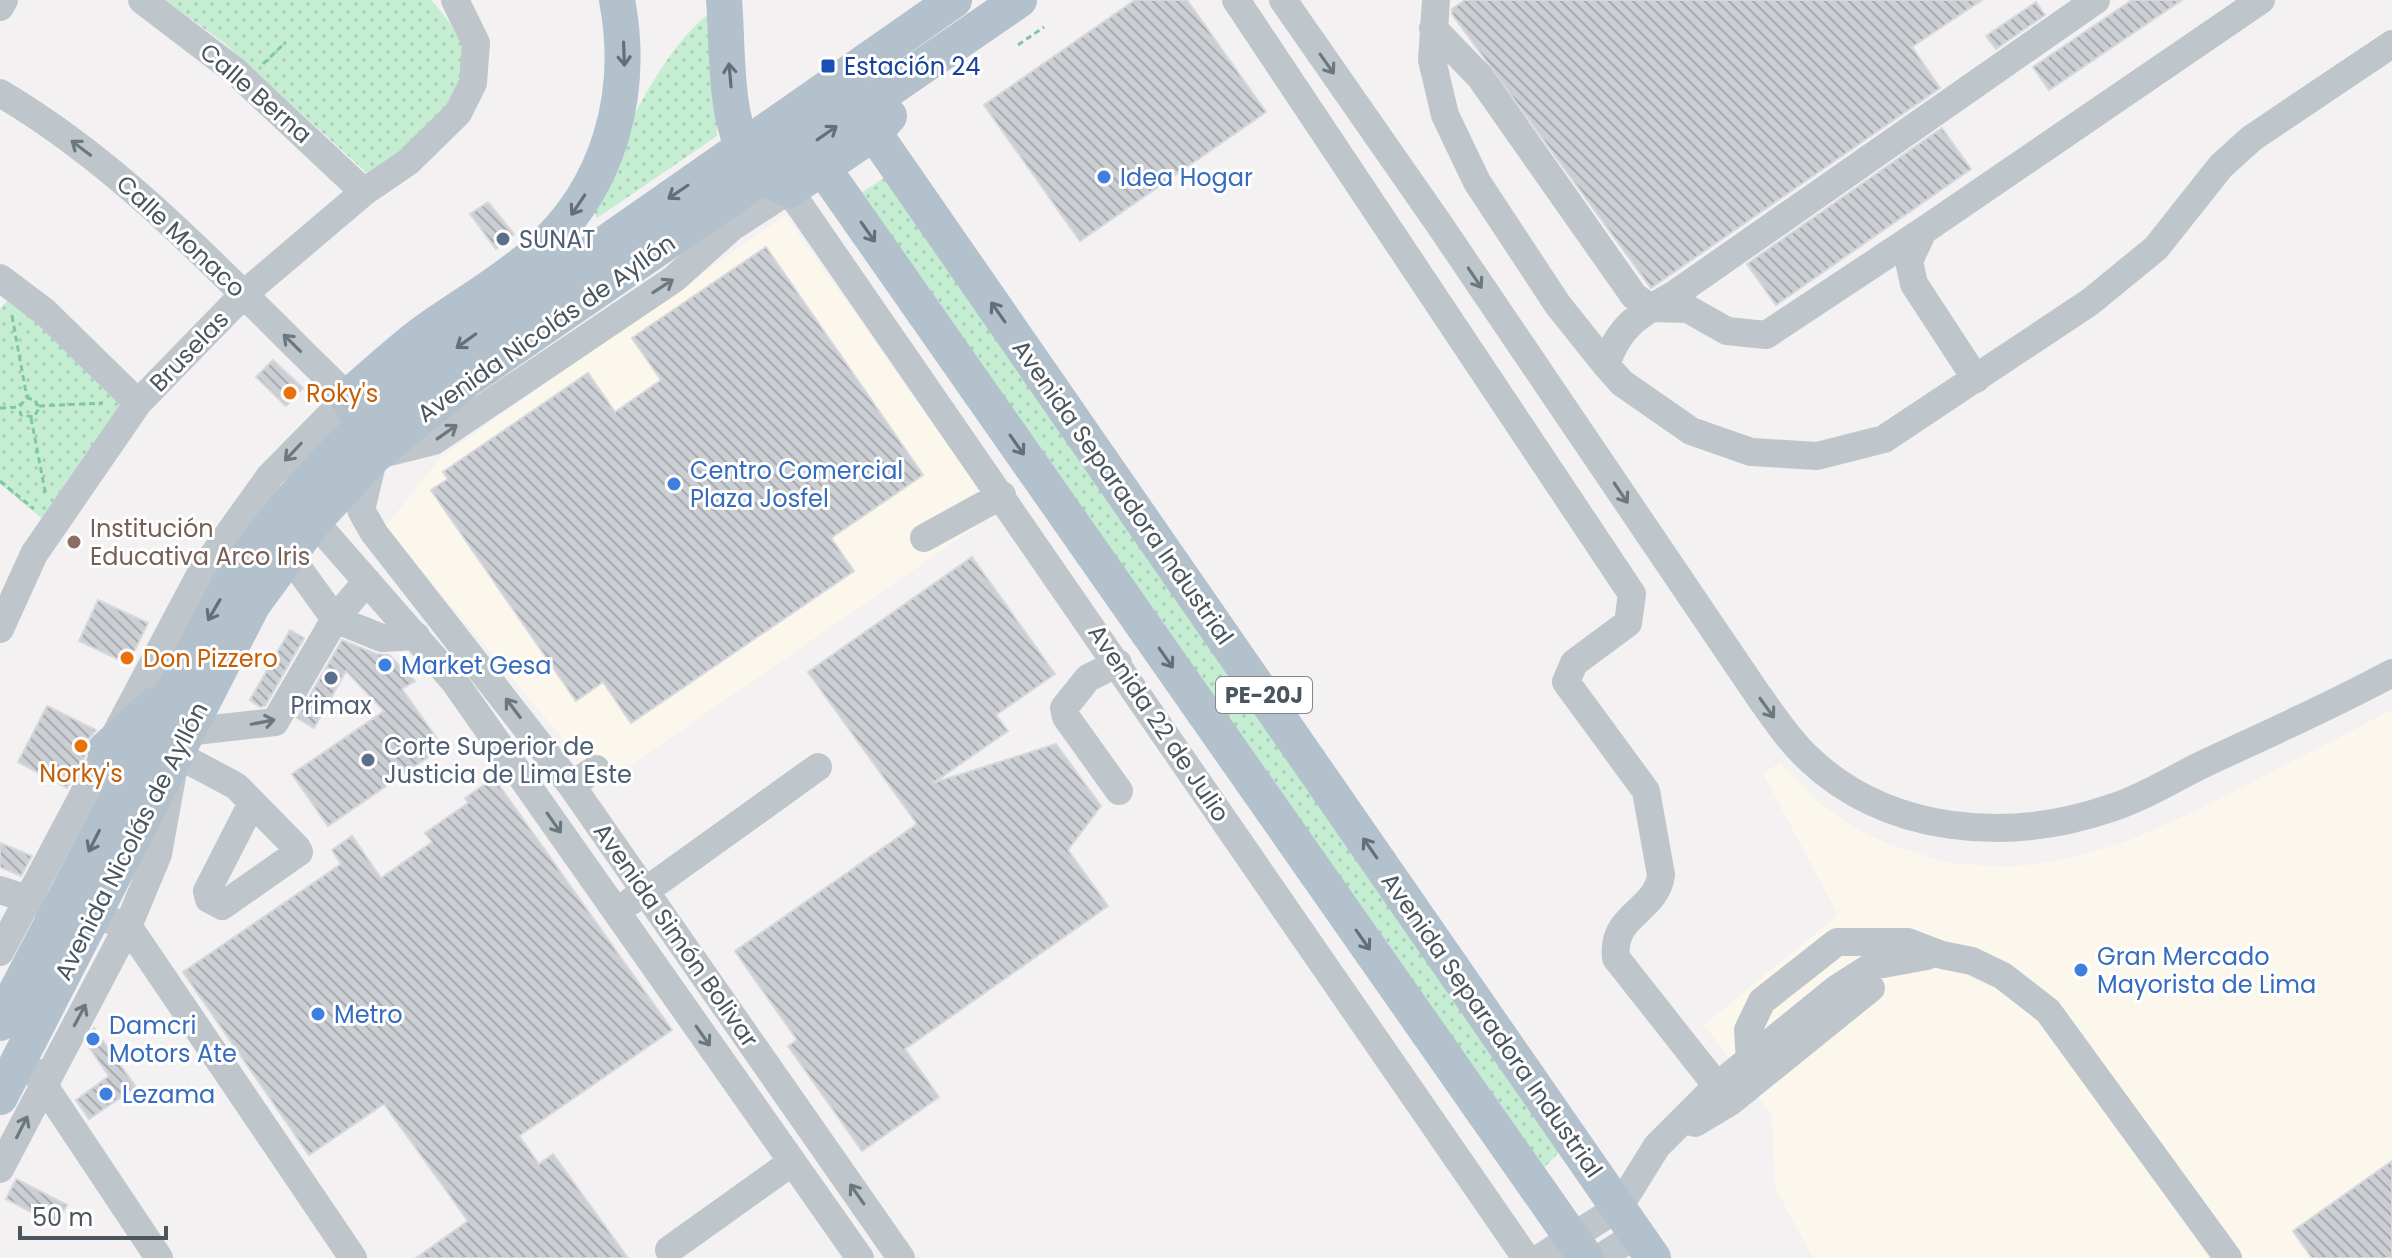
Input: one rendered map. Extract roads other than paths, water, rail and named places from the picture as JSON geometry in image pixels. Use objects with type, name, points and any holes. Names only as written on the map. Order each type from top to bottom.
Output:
[{"type":"main road","name":"Avenida Nicolás de Ayllón","points":[[0,1023],[44,905],[173,688],[228,586],[260,537],[356,410],[420,336],[519,267],[550,240],[575,210],[598,170],[620,109],[625,67],[617,0]]},
{"type":"main road","points":[[724,0],[736,124],[765,172],[823,168],[874,133],[928,63]]},
{"type":"main road","name":"Avenida Nicolás de Ayllón","points":[[356,410],[471,337],[765,172],[954,0]]},
{"type":"main road","name":"Avenida Nicolás de Ayllón","points":[[0,1097],[22,1054],[112,920],[181,743],[253,604],[296,565],[323,532],[374,456],[465,381],[1019,0]]},
{"type":"main road","name":"Avenida Separadora Industrial","points":[[874,133],[1636,1233]]},
{"type":"main road","name":"PE-20J","points":[[823,168],[1578,1248]]},
{"type":"main road","points":[[356,410],[374,456]]},
{"type":"main road","points":[[105,750],[173,688]]},
{"type":"street","points":[[0,7],[4,0]]},
{"type":"street","name":"Calle Berna","points":[[142,0],[245,80],[364,192]]},
{"type":"street","name":"Bruselas","points":[[0,629],[34,554],[138,403],[244,294],[364,192],[408,162],[458,113],[473,83],[476,43],[455,0]]},
{"type":"street","points":[[1236,0],[1632,594],[1628,623],[1574,663],[1566,682],[1646,791],[1661,875],[1659,887],[1617,931],[1616,958],[1717,1086]]},
{"type":"street","points":[[1283,0],[1431,212],[1758,695],[1800,750],[1845,787],[1903,813],[1949,824],[2010,830],[2072,820],[2139,797],[2392,673]]},
{"type":"street","points":[[1436,0],[1432,60],[1445,115],[1477,182],[1558,305],[1606,365],[1622,383],[1691,431],[1751,452],[1817,456],[1884,439],[2090,302],[2156,248],[2221,166],[2252,138],[2392,44]]},
{"type":"street","points":[[1606,365],[1615,339],[1650,308],[2096,0]]},
{"type":"street","points":[[1433,28],[1480,77],[1634,296],[1650,308],[1688,309],[1727,331],[1766,335],[2261,0]]},
{"type":"street","name":"Calle Monaco","points":[[0,93],[116,175],[244,294],[356,410]]},
{"type":"street","name":"Avenida 22 de Julio","points":[[765,172],[1002,495],[1526,1258]]},
{"type":"street","points":[[1923,231],[1909,261],[1914,284],[1976,379]]},
{"type":"street","points":[[4,290],[56,323],[138,403]]},
{"type":"street","name":"Avenida Nicolás de Ayllón","points":[[0,952],[44,905],[105,750],[178,613],[234,523],[270,476],[356,410]]},
{"type":"street","points":[[323,532],[361,510],[374,456]]},
{"type":"street","points":[[924,538],[1002,495]]},
{"type":"street","name":"Avenida Simón Bolivar","points":[[361,510],[374,533],[571,785],[901,1258]]},
{"type":"street","name":"Avenida Simón Bolivar","points":[[323,532],[454,681],[860,1258]]},
{"type":"street","points":[[296,565],[335,619],[382,638],[416,636]]},
{"type":"street","points":[[181,743],[275,722],[335,619],[367,581]]},
{"type":"street","points":[[1118,663],[1088,678],[1064,708],[1066,717],[1119,791]]},
{"type":"street","points":[[181,743],[236,786],[252,803]]},
{"type":"street","points":[[616,912],[818,767]]},
{"type":"street","points":[[571,785],[596,769]]},
{"type":"street","points":[[0,890],[44,905],[112,920],[353,1258]]},
{"type":"street","points":[[0,1169],[44,1084],[112,920]]},
{"type":"street","points":[[1750,1060],[1748,1030],[1762,1001],[1837,942],[1908,942],[1942,955],[1972,961],[2003,976],[2048,1011],[2228,1258]]},
{"type":"street","points":[[1657,1146],[1730,1102],[1869,988],[1898,972],[1942,955]]},
{"type":"street","points":[[1600,1258],[1636,1233],[1657,1146],[1717,1086],[1836,989],[1872,966],[1942,955]]},
{"type":"street","points":[[22,1054],[44,1084],[146,1251]]},
{"type":"street","points":[[669,1250],[792,1162]]},
{"type":"street","points":[[1540,1258],[1636,1233]]},
{"type":"place","name":"Estación 24","points":[[828,66]]},
{"type":"place","name":"Idea Hogar","points":[[1104,177]]},
{"type":"place","name":"SUNAT","points":[[503,239]]},
{"type":"place","name":"Roky's","points":[[290,393]]},
{"type":"place","name":"Centro Comercial Plaza Josfel","points":[[674,484]]},
{"type":"place","name":"Institución Educativa Arco Iris","points":[[74,542]]},
{"type":"place","name":"Don Pizzero","points":[[127,658]]},
{"type":"place","name":"Market Gesa","points":[[385,665]]},
{"type":"place","name":"Primax","points":[[331,678]]},
{"type":"place","name":"Norky's","points":[[81,746]]},
{"type":"place","name":"Corte Superior de Justicia de Lima Este","points":[[368,760]]},
{"type":"place","name":"Gran Mercado Mayorista de Lima","points":[[2081,970]]},
{"type":"place","name":"Metro","points":[[318,1014]]},
{"type":"place","name":"Damcri Motors Ate","points":[[93,1039]]},
{"type":"place","name":"Lezama","points":[[106,1094]]}]
